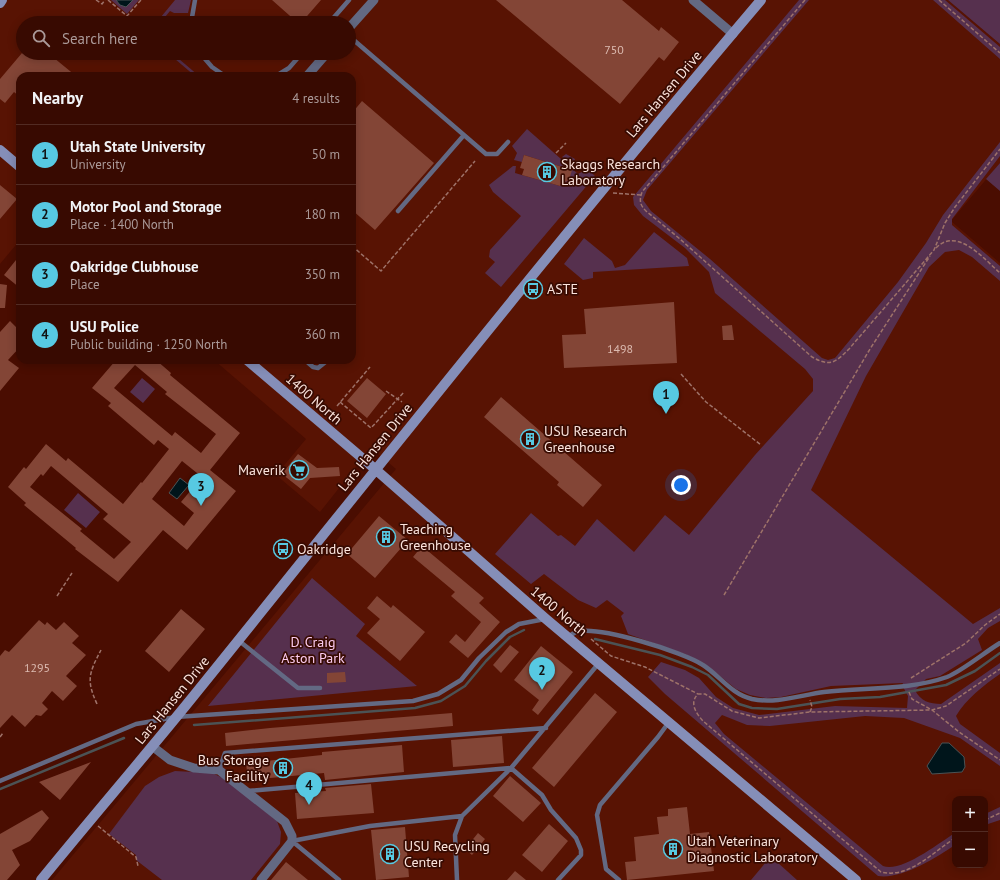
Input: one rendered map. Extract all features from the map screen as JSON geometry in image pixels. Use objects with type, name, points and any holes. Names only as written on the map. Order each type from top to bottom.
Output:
[{"type":"main road","name":"Lars Hansen Drive","points":[[41,880],[176,717],[600,192],[761,0]]},
{"type":"main road","points":[[0,150],[16,164]]},
{"type":"main road","name":"1400 North","points":[[253,364],[546,619],[856,880]]},
{"type":"street","points":[[356,20],[374,0]]},
{"type":"street","points":[[693,0],[733,34]]},
{"type":"street","points":[[310,72],[321,60]]},
{"type":"street","points":[[152,746],[170,760],[194,768],[218,770],[285,822],[292,836],[292,841],[261,880]]},
{"type":"lane","points":[[192,16],[195,0]]},
{"type":"lane","points":[[335,16],[349,0]]},
{"type":"lane","points":[[356,42],[486,154],[497,154],[508,142]]},
{"type":"lane","points":[[206,60],[212,68],[218,72]]},
{"type":"lane","points":[[282,72],[289,68],[296,60]]},
{"type":"lane","points":[[398,212],[464,135]]},
{"type":"lane","points":[[310,364],[313,367],[318,368],[323,364]]},
{"type":"lane","points":[[0,781],[136,724],[176,717],[413,701],[438,694],[461,680],[479,658],[512,628],[519,624],[546,619]]},
{"type":"lane","points":[[568,637],[576,632],[584,632],[630,638],[689,658],[709,669],[735,692],[752,699],[774,700],[825,692],[908,687],[948,676],[1000,643]]},
{"type":"lane","points":[[238,640],[298,688],[320,688]]},
{"type":"lane","points":[[457,880],[455,835],[462,816],[511,768],[599,663]]},
{"type":"lane","points":[[620,880],[606,869],[597,815],[600,805],[669,722]]},
{"type":"lane","points":[[218,770],[225,753],[546,728]]},
{"type":"lane","points":[[247,791],[511,768],[542,794],[551,810],[576,838],[579,844],[581,855],[558,880]]},
{"type":"lane","points":[[292,841],[370,826],[462,816]]},
{"type":"lane","points":[[292,841],[339,880]]},
{"type":"path","points":[[96,0],[102,4],[107,0],[127,16],[141,0]]},
{"type":"path","points":[[805,0],[641,195],[641,206],[812,357],[824,363],[830,363],[838,360],[934,250],[947,240],[956,240],[966,245],[1000,273]]},
{"type":"path","points":[[939,0],[1000,53]]},
{"type":"path","points":[[556,154],[566,143]]},
{"type":"path","points":[[724,595],[870,349],[934,250],[945,223],[955,207],[1000,149]]},
{"type":"path","points":[[356,249],[381,271],[475,161]]},
{"type":"path","points":[[600,192],[641,195]]},
{"type":"path","points":[[337,406],[370,366]]},
{"type":"path","points":[[681,374],[706,402],[761,445]]},
{"type":"path","points":[[386,391],[402,402]]},
{"type":"path","points":[[340,402],[371,428],[404,392]]},
{"type":"path","points":[[57,596],[72,573]]},
{"type":"path","points":[[1000,614],[985,625],[966,643],[911,677],[908,687],[912,699],[932,710],[959,732],[1000,760]]},
{"type":"path","points":[[584,632],[611,656],[645,667],[698,694],[705,694],[732,710],[760,718],[810,712],[940,709],[1000,669]]},
{"type":"path","points":[[97,704],[90,688],[90,671],[101,650]]},
{"type":"path","points":[[698,694],[694,699],[694,707],[703,721],[881,872],[889,874],[903,872],[952,840]]},
{"type":"path","points":[[810,698],[812,707],[810,712]]},
{"type":"path","points":[[0,737],[3,733]]},
{"type":"path","points":[[988,819],[1000,813]]},
{"type":"path","points":[[91,820],[136,857],[138,866]]},
{"type":"shaded area","points":[[0,0],[948,0],[1000,44],[1000,163],[951,221],[1000,263],[1000,880],[52,880],[396,469],[371,448],[320,512],[276,475],[306,439],[219,364],[356,364],[356,72],[16,72],[16,245],[0,264]]},
{"type":"green space","points":[[111,0],[139,0],[127,14]]},
{"type":"green space","points":[[175,0],[191,0],[188,13],[174,13],[170,11],[166,16],[162,16]]},
{"type":"green space","points":[[799,0],[809,0],[647,190],[643,200],[651,211],[710,259],[822,358],[828,360],[835,358],[898,282],[926,243],[943,215],[1000,142],[1000,156],[952,219],[952,225],[1000,266],[1000,281],[972,257],[959,250],[945,252],[929,267],[866,376],[811,490],[973,624],[1000,608],[1000,621],[988,628],[978,639],[982,650],[940,676],[926,679],[915,690],[920,697],[926,701],[941,704],[1000,663],[1000,674],[970,698],[956,716],[960,724],[1000,753],[1000,766],[960,738],[904,718],[865,716],[770,726],[747,725],[722,715],[715,723],[724,734],[883,866],[891,867],[909,861],[930,850],[952,835],[952,847],[918,867],[897,875],[878,876],[665,694],[648,677],[661,662],[685,670],[699,678],[716,697],[733,708],[759,715],[835,706],[907,708],[908,696],[902,685],[903,683],[831,686],[781,697],[766,698],[750,695],[736,689],[704,663],[685,654],[628,634],[621,616],[624,613],[607,600],[596,608],[578,600],[544,574],[531,584],[495,554],[531,513],[558,536],[561,535],[575,546],[597,519],[634,552],[665,515],[689,535],[755,455],[813,391],[813,379],[805,369],[715,293],[709,272],[685,248],[643,216],[634,205],[633,197]]},
{"type":"green space","points":[[933,0],[945,0],[1000,47],[1000,59]]},
{"type":"green space","points":[[948,0],[1000,0],[1000,44]]},
{"type":"green space","points":[[176,60],[180,60],[194,72],[190,72]]},
{"type":"green space","points":[[527,129],[578,174],[587,169],[595,176],[501,287],[485,273],[495,262],[489,257],[490,250],[521,216],[493,192],[489,185],[513,166],[516,166],[515,173],[560,186],[562,181],[572,170],[524,155],[522,162],[514,160],[517,153],[512,146]]},
{"type":"green space","points":[[566,154],[575,159],[573,165],[562,157]]},
{"type":"green space","points":[[1000,163],[1000,191],[986,179]]},
{"type":"green space","points":[[654,232],[687,258],[689,266],[593,272],[593,278],[583,280],[564,264],[584,238],[612,261],[615,268],[625,265]]},
{"type":"green space","points":[[142,378],[155,389],[143,403],[130,392]]},
{"type":"green space","points":[[78,493],[100,512],[86,528],[64,510]]},
{"type":"green space","name":"D. Craig Aston Park","points":[[312,578],[365,624],[356,636],[417,686],[208,706]]},
{"type":"green space","points":[[175,771],[212,773],[225,779],[277,821],[281,832],[280,844],[251,880],[162,880],[136,860],[136,855],[109,834],[145,786],[159,777]]},
{"type":"green space","points":[[1000,807],[1000,820],[988,824],[988,813]]},
{"type":"green space","points":[[766,862],[777,862],[797,880],[751,880]]},
{"type":"water","points":[[116,0],[133,0],[126,7],[120,5]]},
{"type":"water","points":[[180,478],[189,485],[177,499],[169,493]]},
{"type":"water","points":[[942,743],[949,743],[964,757],[965,767],[962,772],[932,774],[927,766]]},
{"type":"building","points":[[272,0],[321,0],[307,16],[290,16]]},
{"type":"building","points":[[496,0],[622,0],[659,31],[661,27],[679,42],[664,61],[659,57],[620,104]]},
{"type":"building","points":[[16,60],[57,60],[71,72],[16,72],[16,94],[14,92],[5,103],[0,99],[0,79]]},
{"type":"building","points":[[362,101],[434,163],[375,230],[356,213],[356,108]]},
{"type":"building","name":"Skaggs Research Laboratory","points":[[524,155],[572,170],[569,180],[560,186],[522,175],[524,169],[520,168]]},
{"type":"building","points":[[0,185],[16,198],[16,200],[0,219]]},
{"type":"building","points":[[16,260],[16,285],[4,275]]},
{"type":"building","points":[[0,284],[7,285],[5,308],[0,308]]},
{"type":"building","points":[[674,302],[677,363],[564,368],[562,335],[586,334],[584,309]]},
{"type":"building","points":[[10,321],[16,327],[16,351],[8,360],[19,368],[0,391],[0,332]]},
{"type":"building","points":[[732,325],[734,340],[723,340],[722,326]]},
{"type":"building","points":[[113,364],[161,364],[171,373],[170,375],[240,433],[210,470],[236,491],[187,550],[163,530],[118,582],[75,549],[76,548],[24,505],[26,503],[8,487],[24,467],[26,469],[46,444],[66,461],[68,458],[123,504],[169,449],[158,440],[154,445],[108,406],[111,403],[92,388]],"holes":[[[135,365],[167,392],[165,394],[216,434],[201,453],[175,432],[172,436],[114,388]],[[182,461],[202,477],[181,502],[194,513],[184,526],[152,499]],[[51,466],[108,514],[103,519],[131,542],[114,559],[80,531],[82,529],[30,487],[41,474],[43,476]]]},
{"type":"building","points":[[367,378],[386,394],[367,418],[347,401]]},
{"type":"building","name":"USU Research Greenhouse","points":[[501,397],[602,485],[583,507],[557,485],[559,482],[484,417]]},
{"type":"building","name":"Maverik","points":[[298,454],[317,468],[339,467],[340,476],[310,478],[301,489],[282,474]]},
{"type":"building","points":[[379,516],[408,540],[375,578],[347,554]]},
{"type":"building","points":[[422,546],[484,598],[479,603],[500,622],[468,658],[449,642],[456,634],[465,642],[481,622],[451,596],[455,592],[413,557]]},
{"type":"building","points":[[377,596],[391,608],[393,605],[425,632],[400,661],[367,633],[380,619],[367,608]]},
{"type":"building","points":[[181,609],[205,629],[169,672],[145,651]]},
{"type":"building","points":[[39,620],[45,625],[47,622],[56,630],[64,622],[79,636],[72,643],[86,655],[66,676],[77,686],[63,701],[52,691],[42,703],[48,709],[41,716],[36,715],[25,727],[12,715],[0,728],[0,656],[5,650],[9,652]]},
{"type":"building","points":[[510,645],[519,652],[501,673],[493,665]]},
{"type":"building","points":[[541,646],[573,672],[538,715],[532,710],[539,700],[514,680]]},
{"type":"building","points":[[345,672],[346,682],[327,683],[327,673]]},
{"type":"building","points":[[595,693],[617,712],[554,787],[532,768]]},
{"type":"building","points":[[452,713],[453,726],[226,746],[225,733]]},
{"type":"building","points":[[502,736],[504,763],[453,767],[451,740]]},
{"type":"building","points":[[402,745],[404,772],[325,780],[324,773],[248,780],[246,763],[322,755],[322,752]]},
{"type":"building","points":[[91,762],[60,800],[39,782]]},
{"type":"building","points":[[510,776],[541,803],[523,822],[493,796]]},
{"type":"building","points":[[371,784],[374,813],[297,819],[295,793],[326,791],[325,788]]},
{"type":"building","name":"Utah Veterinary Diagnostic Laboratory","points":[[687,807],[690,834],[709,832],[714,871],[627,880],[625,862],[636,861],[634,837],[659,834],[657,817],[668,816],[668,809]]},
{"type":"building","points":[[42,810],[49,818],[30,841],[12,850],[20,865],[7,880],[0,880],[0,834]]},
{"type":"building","points":[[549,824],[568,841],[542,872],[522,855]]},
{"type":"building","name":"USU Recycling Center","points":[[405,827],[409,877],[376,880],[371,830]]},
{"type":"building","points":[[478,833],[485,839],[472,855],[465,849]]},
{"type":"building","points":[[286,862],[308,880],[271,880]]},
{"type":"building","points":[[515,871],[526,880],[507,880]]},
{"type":"waterway","points":[[194,725],[415,708],[441,701],[465,686],[486,661],[510,637],[524,630]]},
{"type":"waterway","points":[[595,639],[660,655],[692,667],[708,675],[739,704],[752,708],[777,709],[840,699],[880,697],[946,685],[975,671],[1000,653]]},
{"type":"waterway","points":[[0,789],[124,738]]},
{"type":"place","name":"Skaggs Research Laboratory","points":[[547,172]]},
{"type":"place","name":"ASTE","points":[[533,289]]},
{"type":"place","name":"Utah State University","points":[[666,414]]},
{"type":"place","name":"USU Research Greenhouse","points":[[530,439]]},
{"type":"place","name":"Maverik","points":[[299,470]]},
{"type":"place","name":"Oakridge Clubhouse","points":[[201,506]]},
{"type":"place","name":"Teaching Greenhouse","points":[[386,537]]},
{"type":"place","name":"Oakridge","points":[[283,549]]},
{"type":"place","name":"Motor Pool and Storage","points":[[542,690]]},
{"type":"place","name":"Bus Storage Facility","points":[[283,768]]},
{"type":"place","name":"USU Police","points":[[309,805]]},
{"type":"place","name":"Utah Veterinary Diagnostic Laboratory","points":[[673,849]]},
{"type":"place","name":"USU Recycling Center","points":[[390,854]]}]
